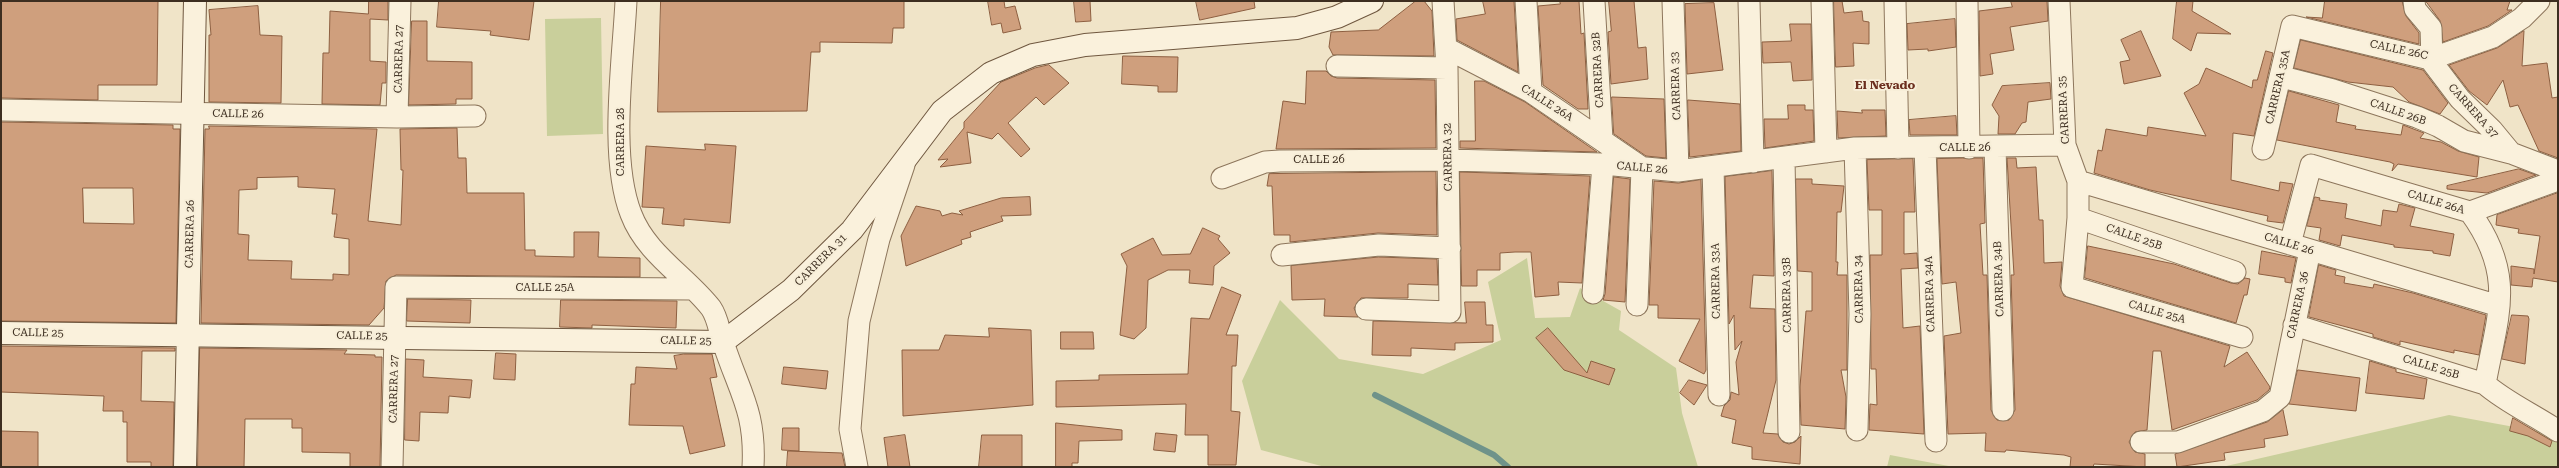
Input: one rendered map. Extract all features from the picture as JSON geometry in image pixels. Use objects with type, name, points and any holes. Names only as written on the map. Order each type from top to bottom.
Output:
[{"type":"main road","name":"CARRERA 26","points":[[185,467],[194,1]]},
{"type":"main road","name":"CARRERA 31","points":[[723,342],[791,290],[841,241],[905,162],[942,111],[991,73],[1033,55],[1085,45],[1297,28],[1337,17],[1372,1]]},
{"type":"main road","name":"CALLE 25","points":[[1,333],[394,336],[723,342]]},
{"type":"street","name":"CARRERA 27","points":[[397,117],[400,1]]},
{"type":"street","name":"CARRERA 28","points":[[626,1],[620,172],[624,196],[638,228],[670,268],[712,309],[719,324],[723,342],[750,412],[754,440]]},
{"type":"street","name":"CARRERA 32","points":[[1366,309],[1450,312],[1447,68],[1443,1]]},
{"type":"street","points":[[1526,1],[1532,92]]},
{"type":"street","name":"CARRERA 32B","points":[[1594,1],[1602,139]]},
{"type":"street","name":"CARRERA 33","points":[[1673,1],[1678,171]]},
{"type":"street","points":[[1749,1],[1753,162]]},
{"type":"street","points":[[1822,1],[1826,152]]},
{"type":"street","points":[[1894,1],[1898,148]]},
{"type":"street","points":[[1967,1],[1969,148]]},
{"type":"street","name":"CARRERA 35","points":[[2059,1],[2064,145],[2078,181],[2078,218],[2072,288]]},
{"type":"street","points":[[2414,1],[2415,9],[2431,28],[2430,59]]},
{"type":"street","name":"CALLE 26C","points":[[2292,26],[2430,59],[2493,37],[2522,18],[2539,1]]},
{"type":"street","name":"CARRERA 35A","points":[[2263,149],[2282,78],[2292,26]]},
{"type":"street","name":"CALLE 26A","points":[[1446,48],[1532,92],[1642,168]]},
{"type":"street","name":"CARRERA 37","points":[[2430,59],[2460,99],[2492,130],[2511,153],[2558,171]]},
{"type":"street","points":[[1337,66],[1447,68]]},
{"type":"street","name":"CALLE 26B","points":[[2282,78],[2333,90],[2417,117],[2438,126],[2464,141],[2511,153]]},
{"type":"street","name":"CALLE 26","points":[[1,110],[397,117],[475,116]]},
{"type":"street","name":"CALLE 26","points":[[1222,178],[1265,162],[1280,160],[1448,160],[1603,164],[1678,171],[1855,148],[1969,148],[2064,145]]},
{"type":"street","name":"CARRERA 34B","points":[[1995,147],[2003,410]]},
{"type":"street","name":"CARRERA 34","points":[[1855,148],[1860,314],[1857,430]]},
{"type":"street","name":"CARRERA 34A","points":[[1925,148],[1936,441]]},
{"type":"street","name":"CARRERA 33B","points":[[1784,158],[1789,432]]},
{"type":"street","points":[[857,467],[850,429],[859,320],[879,239],[905,162]]},
{"type":"street","points":[[1593,293],[1603,164]]},
{"type":"street","name":"CALLE 26A","points":[[2290,244],[2311,165],[2470,212],[2558,180]]},
{"type":"street","name":"CARRERA 33A","points":[[1713,167],[1718,395]]},
{"type":"street","points":[[1637,305],[1642,168]]},
{"type":"street","name":"CALLE 26","points":[[2078,181],[2499,306]]},
{"type":"street","points":[[2470,212],[2490,243],[2497,263],[2500,284],[2499,306],[2485,384]]},
{"type":"street","name":"CALLE 25B","points":[[2078,218],[2235,272]]},
{"type":"street","points":[[1282,255],[1379,245],[1450,248]]},
{"type":"street","name":"CARRERA 36","points":[[2141,442],[2178,442],[2263,410],[2280,397],[2310,250]]},
{"type":"street","name":"CARRERA 27","points":[[392,467],[396,287]]},
{"type":"street","name":"CALLE 25A","points":[[396,287],[693,289]]},
{"type":"street","name":"CALLE 25A","points":[[2072,288],[2242,337]]},
{"type":"street","name":"CALLE 25B","points":[[2294,325],[2485,384],[2506,401],[2534,415],[2558,431]]},
{"type":"street","points":[[753,467],[754,440]]},
{"type":"street","points":[[754,440],[766,467]]},
{"type":"green space","points":[[601,18],[603,134],[547,136],[545,19]]},
{"type":"green space","points":[[1527,258],[1535,318],[1570,317],[1580,288],[1621,311],[1619,330],[1676,368],[1682,413],[1698,467],[1325,467],[1261,450],[1242,381],[1280,300],[1339,359],[1423,374],[1501,340],[1488,282]]},
{"type":"green space","points":[[2449,415],[2558,435],[2558,467],[2222,467]]},
{"type":"green space","points":[[1890,455],[1954,467],[1887,467]]},
{"type":"building","points":[[1,1],[158,1],[157,85],[98,85],[98,100],[1,98]]},
{"type":"building","points":[[369,1],[388,1],[388,20],[370,19],[370,61],[386,62],[386,83],[382,83],[380,105],[322,104],[323,53],[329,53],[330,11],[368,14]]},
{"type":"building","points":[[439,1],[534,1],[529,40],[490,35],[491,31],[437,27]]},
{"type":"building","points":[[661,1],[904,1],[904,28],[893,28],[892,43],[820,42],[820,52],[811,52],[807,111],[658,112]]},
{"type":"building","points":[[988,1],[1004,1],[1005,8],[1015,6],[1021,29],[1003,33],[1001,23],[992,25]]},
{"type":"building","points":[[1074,1],[1090,1],[1091,21],[1076,22]]},
{"type":"building","points":[[1196,1],[1254,1],[1255,8],[1200,20]]},
{"type":"building","points":[[1416,1],[1424,1],[1432,11],[1434,56],[1333,55],[1329,47],[1331,32],[1378,30]]},
{"type":"building","points":[[1483,1],[1514,1],[1518,72],[1457,40],[1456,19],[1485,14]]},
{"type":"building","points":[[1560,1],[1579,1],[1581,34],[1584,33],[1588,109],[1578,109],[1543,85],[1538,6],[1560,4]]},
{"type":"building","points":[[1609,1],[1634,1],[1638,48],[1646,47],[1648,79],[1611,84],[1608,32],[1611,31]]},
{"type":"building","points":[[1834,1],[1842,1],[1844,13],[1862,11],[1863,21],[1869,22],[1869,44],[1853,43],[1854,66],[1836,67]]},
{"type":"building","points":[[2011,1],[2047,1],[2048,21],[2010,27],[2014,50],[1990,54],[1993,74],[1980,76],[1979,11],[2012,7]]},
{"type":"building","points":[[2177,1],[2193,1],[2192,11],[2231,34],[2197,33],[2191,51],[2173,39]]},
{"type":"building","points":[[2325,1],[2402,1],[2406,16],[2419,33],[2419,44],[2306,17],[2322,18]]},
{"type":"building","points":[[2426,1],[2510,1],[2507,10],[2512,10],[2488,26],[2443,42],[2440,21]]},
{"type":"building","points":[[1714,3],[1723,70],[1687,74],[1685,4]]},
{"type":"building","points":[[258,6],[260,35],[282,36],[281,103],[209,102],[209,35],[211,35],[209,10]]},
{"type":"building","points":[[1955,19],[1956,47],[1928,51],[1928,49],[1908,50],[1907,24]]},
{"type":"building","points":[[412,21],[427,21],[427,61],[472,62],[472,99],[456,99],[456,104],[409,105]]},
{"type":"building","points":[[1790,24],[1811,24],[1812,80],[1793,81],[1791,62],[1763,63],[1762,42],[1791,41]]},
{"type":"building","points":[[2141,31],[2161,76],[2124,84],[2120,62],[2130,60],[2121,40]]},
{"type":"building","points":[[2524,31],[2522,66],[2547,63],[2552,98],[2558,97],[2558,158],[2539,151],[2518,105],[2510,107],[2503,80],[2487,105],[2469,91],[2449,65],[2497,48]]},
{"type":"building","points":[[2301,40],[2423,70],[2448,103],[2440,114],[2409,102],[2393,87],[2348,82],[2294,68]]},
{"type":"building","points":[[2266,51],[2273,53],[2254,136],[2233,133],[2231,180],[2279,191],[2280,182],[2293,184],[2283,223],[2267,221],[2268,216],[2150,190],[2094,173],[2098,150],[2102,151],[2106,129],[2147,136],[2148,127],[2206,136],[2184,93],[2199,84],[2206,68],[2252,88],[2253,80],[2257,80]]},
{"type":"building","points":[[1123,56],[1178,57],[1177,92],[1158,92],[1158,86],[1122,84]]},
{"type":"building","points":[[1049,65],[1069,83],[1044,105],[1036,97],[1008,123],[1030,149],[1021,157],[998,133],[992,139],[967,132],[971,163],[940,167],[948,159],[938,160],[964,128],[964,122],[1001,82],[1035,68]]},
{"type":"building","points":[[1307,71],[1326,71],[1331,76],[1337,78],[1435,80],[1436,148],[1276,149],[1283,101],[1305,104]]},
{"type":"building","points":[[1475,81],[1484,81],[1525,102],[1597,152],[1460,148],[1460,141],[1475,141]]},
{"type":"building","points":[[2050,83],[2051,99],[2028,102],[2026,122],[2022,123],[2015,134],[1998,134],[1999,116],[1992,105],[2002,86]]},
{"type":"building","points":[[2289,91],[2339,105],[2336,122],[2356,126],[2355,129],[2401,135],[2403,125],[2424,133],[2420,138],[2441,142],[2458,151],[2479,157],[2477,177],[2398,164],[2392,171],[2394,164],[2390,162],[2277,140]]},
{"type":"building","points":[[1612,97],[1664,99],[1666,158],[1646,156],[1614,134]]},
{"type":"building","points":[[1688,100],[1740,104],[1741,151],[1690,157]]},
{"type":"building","points":[[1788,105],[1805,105],[1805,110],[1813,110],[1814,141],[1765,148],[1764,119],[1788,119]]},
{"type":"building","points":[[1862,110],[1885,110],[1886,136],[1838,138],[1837,111],[1862,113]]},
{"type":"building","points":[[1956,116],[1957,135],[1910,135],[1909,120]]},
{"type":"building","points":[[1,122],[173,125],[173,129],[180,129],[176,323],[1,321]],"holes":[[[83,188],[133,188],[134,224],[84,223]]]},
{"type":"building","points":[[209,126],[377,129],[368,221],[401,225],[403,170],[401,170],[400,129],[457,128],[458,158],[466,158],[467,193],[524,193],[525,250],[535,250],[535,256],[574,257],[574,232],[599,232],[598,257],[640,258],[640,277],[396,275],[386,281],[384,308],[369,325],[201,323],[205,129],[209,129]],"holes":[[[298,177],[298,187],[335,189],[332,214],[337,214],[334,237],[349,239],[349,275],[333,274],[333,280],[291,279],[292,261],[248,260],[249,235],[238,234],[239,190],[257,189],[257,178]]]},
{"type":"building","points":[[705,144],[736,146],[730,223],[684,219],[684,226],[662,224],[664,208],[642,207],[646,146],[705,150]]},
{"type":"building","points":[[1983,158],[1985,223],[1980,224],[1983,275],[1987,275],[1991,410],[1997,420],[2009,420],[2015,410],[2011,275],[2014,275],[2007,158],[2016,158],[2017,168],[2036,167],[2039,220],[2043,220],[2044,263],[2062,262],[2060,286],[2064,296],[2230,346],[2224,367],[2247,352],[2270,387],[2269,390],[2257,400],[2172,430],[2161,351],[2153,351],[2147,430],[2135,432],[2129,442],[2135,452],[2145,454],[2145,467],[2094,464],[2093,467],[2070,467],[2071,457],[2064,455],[2006,450],[2005,452],[1985,451],[1986,433],[1948,434],[1944,336],[1961,333],[1956,282],[1942,284],[1937,159]]},
{"type":"building","points":[[1913,159],[1915,212],[1904,212],[1904,254],[1917,253],[1918,268],[1901,269],[1903,328],[1920,326],[1924,434],[1869,430],[1870,404],[1877,405],[1876,369],[1871,369],[1870,255],[1882,255],[1882,210],[1869,210],[1867,160]]},
{"type":"building","points":[[2519,169],[2536,175],[2487,193],[2447,189],[2447,186]]},
{"type":"building","points":[[1772,171],[1774,276],[1753,275],[1750,308],[1775,309],[1776,380],[1763,433],[1778,434],[1783,442],[1789,444],[1795,442],[1801,436],[1800,464],[1752,459],[1752,447],[1732,443],[1736,420],[1721,416],[1724,406],[1730,400],[1731,392],[1739,395],[1736,362],[1742,341],[1735,350],[1734,315],[1729,324],[1725,177]]},
{"type":"building","points":[[1436,172],[1437,235],[1378,233],[1290,242],[1290,235],[1274,235],[1272,186],[1267,186],[1269,174]]},
{"type":"building","points":[[1460,172],[1590,176],[1582,283],[1558,282],[1559,295],[1535,297],[1531,252],[1515,252],[1500,253],[1500,270],[1477,270],[1477,286],[1462,286]]},
{"type":"building","points":[[1614,177],[1630,179],[1625,302],[1603,300],[1605,294]]},
{"type":"building","points":[[1796,179],[1812,179],[1812,184],[1844,186],[1841,212],[1837,212],[1836,262],[1838,262],[1837,275],[1847,275],[1847,370],[1841,370],[1846,397],[1845,429],[1801,425],[1800,387],[1806,311],[1812,311],[1812,272],[1798,271]]},
{"type":"building","points":[[1701,180],[1706,370],[1704,374],[1679,361],[1700,319],[1658,318],[1658,305],[1649,305],[1654,181],[1678,183]]},
{"type":"building","points":[[2558,193],[2558,282],[2533,278],[2532,287],[2511,285],[2511,266],[2534,269],[2534,274],[2540,236],[2518,233],[2519,229],[2496,225],[2497,215]]},
{"type":"building","points":[[1030,197],[1031,215],[1001,216],[1003,221],[970,232],[971,237],[961,240],[962,244],[906,266],[901,236],[916,206],[940,211],[942,216],[952,213],[963,215],[959,211],[1001,198]]},
{"type":"building","points":[[2315,197],[2320,198],[2319,200],[2347,204],[2345,218],[2381,226],[2383,210],[2397,212],[2399,204],[2415,208],[2410,226],[2454,234],[2450,256],[2433,253],[2433,251],[2394,247],[2394,245],[2342,235],[2340,246],[2319,240],[2321,228],[2307,226]]},
{"type":"building","points":[[1203,228],[1220,236],[1218,239],[1230,253],[1214,266],[1213,285],[1189,283],[1190,270],[1168,270],[1148,280],[1146,328],[1134,339],[1120,335],[1127,266],[1121,254],[1153,238],[1162,255],[1190,254]]},
{"type":"building","points":[[2088,246],[2174,264],[2231,283],[2238,284],[2245,278],[2250,279],[2247,295],[2244,295],[2236,323],[2085,278]]},
{"type":"building","points":[[2262,251],[2296,258],[2291,283],[2285,282],[2285,278],[2259,274]]},
{"type":"building","points":[[1379,257],[1437,259],[1438,285],[1408,284],[1408,298],[1361,298],[1354,308],[1358,317],[1324,316],[1325,299],[1292,300],[1291,266]]},
{"type":"building","points":[[2319,265],[2336,270],[2335,275],[2345,277],[2344,283],[2373,288],[2374,284],[2413,293],[2486,315],[2479,355],[2454,350],[2454,353],[2400,341],[2400,345],[2373,337],[2373,334],[2309,317]]},
{"type":"building","points":[[1222,287],[1241,295],[1226,335],[1238,335],[1236,366],[1232,366],[1231,411],[1240,412],[1236,465],[1208,465],[1208,435],[1185,435],[1186,404],[1056,407],[1056,381],[1099,380],[1099,375],[1188,374],[1191,318],[1209,319]]},
{"type":"building","points":[[408,299],[471,300],[470,323],[407,321]]},
{"type":"building","points":[[561,300],[677,301],[676,328],[592,325],[592,328],[560,327]]},
{"type":"building","points":[[1465,302],[1485,302],[1486,325],[1493,325],[1493,342],[1455,343],[1455,350],[1411,348],[1411,356],[1372,355],[1373,321],[1466,323]]},
{"type":"building","points":[[2512,315],[2528,316],[2529,319],[2525,364],[2502,359]]},
{"type":"building","points":[[989,328],[1031,330],[1033,405],[903,416],[902,350],[939,350],[945,335],[989,337]]},
{"type":"building","points":[[1548,328],[1587,373],[1591,361],[1615,369],[1609,385],[1564,370],[1536,338]]},
{"type":"building","points":[[1061,332],[1093,332],[1094,349],[1061,349]]},
{"type":"building","points":[[1,346],[175,348],[175,351],[142,351],[141,401],[174,402],[173,467],[151,467],[151,462],[127,462],[127,422],[123,422],[123,411],[103,411],[104,396],[1,392]]},
{"type":"building","points":[[200,348],[347,350],[344,354],[375,355],[375,357],[382,357],[380,467],[350,467],[350,453],[302,452],[302,428],[292,428],[292,419],[245,419],[244,467],[198,467]]},
{"type":"building","points":[[496,353],[516,354],[515,380],[494,379]]},
{"type":"building","points":[[684,354],[712,354],[717,377],[710,378],[725,446],[690,454],[683,426],[629,425],[631,384],[635,384],[636,367],[677,369],[674,356]]},
{"type":"building","points":[[406,359],[424,360],[423,377],[472,380],[470,398],[449,396],[448,413],[420,412],[419,441],[405,440]]},
{"type":"building","points":[[2370,361],[2396,369],[2396,372],[2427,379],[2424,399],[2366,393]]},
{"type":"building","points":[[784,367],[828,371],[826,389],[782,384]]},
{"type":"building","points":[[2298,370],[2360,378],[2356,411],[2289,404]]},
{"type":"building","points":[[1689,380],[1707,385],[1694,405],[1680,393]]},
{"type":"building","points":[[2283,410],[2288,435],[2264,439],[2265,447],[2224,453],[2225,460],[2177,467],[2175,454],[2267,422]]},
{"type":"building","points":[[2513,418],[2552,441],[2550,447],[2528,436],[2510,431]]},
{"type":"building","points":[[1056,423],[1122,430],[1122,440],[1079,441],[1078,463],[1072,463],[1072,467],[1056,467]]},
{"type":"building","points":[[783,428],[799,428],[799,451],[782,450]]},
{"type":"building","points":[[1,431],[38,432],[38,467],[1,467]]},
{"type":"building","points":[[1156,433],[1177,435],[1175,452],[1154,450]]},
{"type":"building","points":[[905,435],[910,467],[888,467],[884,438]]},
{"type":"building","points":[[982,435],[1022,435],[1022,467],[979,467]]},
{"type":"building","points":[[788,451],[842,453],[845,467],[787,467]]},
{"type":"waterway","points":[[1375,395],[1494,455],[1508,467]]},
{"type":"district","name":"El Nevado","points":[[1885,85]]}]
